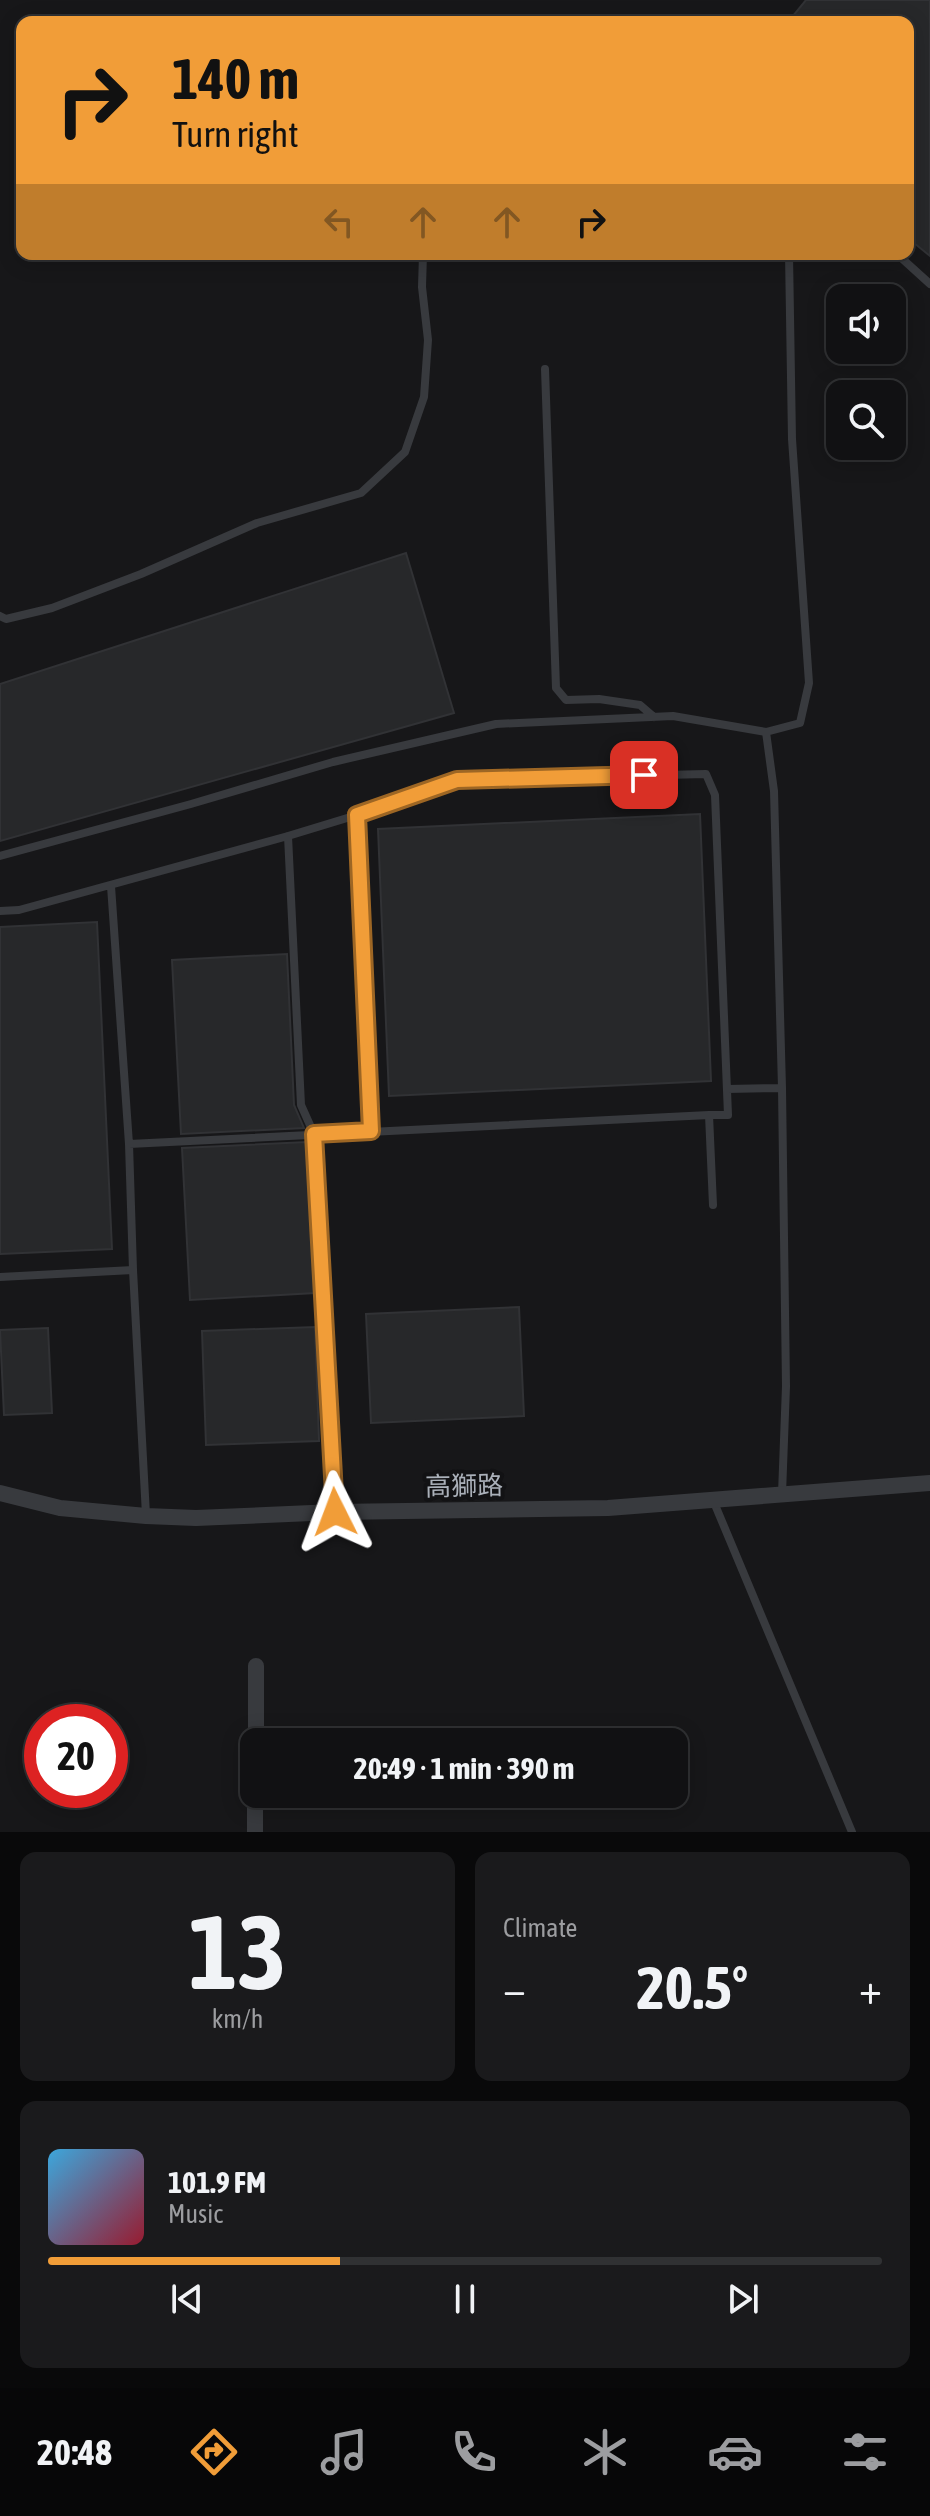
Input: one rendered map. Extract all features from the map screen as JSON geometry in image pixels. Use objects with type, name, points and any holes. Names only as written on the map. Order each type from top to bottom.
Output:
[{"type":"street","name":"高獅路","points":[[0,1493],[60,1508],[196,1518],[335,1512],[608,1508],[930,1483]]},
{"type":"street","points":[[256,1666],[256,1728]]},
{"type":"street","points":[[255,1808],[255,1832]]},
{"type":"lane","points":[[0,616],[6,619],[52,608],[141,574],[257,523],[361,493],[405,452],[424,397],[428,340],[422,287],[423,260]]},
{"type":"lane","points":[[0,856],[333,762],[496,724],[673,716],[766,732],[800,723],[809,683],[792,439],[789,260]]},
{"type":"lane","points":[[904,260],[930,284]]},
{"type":"lane","points":[[545,369],[556,688],[566,700],[599,699],[640,705],[655,717]]},
{"type":"lane","points":[[766,732],[774,791],[782,1088],[786,1386],[782,1494]]},
{"type":"lane","points":[[0,911],[19,910],[288,836],[457,780],[706,774],[715,795],[728,1115],[129,1144]]},
{"type":"lane","points":[[357,815],[371,1131]]},
{"type":"lane","points":[[288,836],[301,1105],[314,1134],[335,1512]]},
{"type":"lane","points":[[111,886],[129,1144],[146,1516]]},
{"type":"lane","points":[[727,1089],[782,1088]]},
{"type":"lane","points":[[709,1115],[713,1205]]},
{"type":"lane","points":[[0,1277],[133,1270]]},
{"type":"lane","points":[[713,1500],[852,1832]]},
{"type":"building","points":[[806,0],[930,0],[930,256],[914,243],[914,16],[793,16]]},
{"type":"building","points":[[406,553],[454,713],[0,841],[0,684]]},
{"type":"building","points":[[700,814],[711,1081],[389,1096],[378,829]]},
{"type":"building","points":[[97,922],[112,1249],[0,1254],[0,927]]},
{"type":"building","points":[[287,954],[294,1105],[304,1128],[181,1134],[172,960]]},
{"type":"building","points":[[307,1142],[315,1293],[190,1300],[182,1148]]},
{"type":"building","points":[[519,1307],[524,1416],[371,1423],[366,1314]]},
{"type":"building","points":[[315,1327],[319,1441],[206,1445],[202,1331]]},
{"type":"building","points":[[48,1328],[52,1413],[4,1415],[0,1330]]},
{"type":"route","points":[[335,1512],[314,1134],[371,1131],[357,815],[457,780],[644,775]]}]
